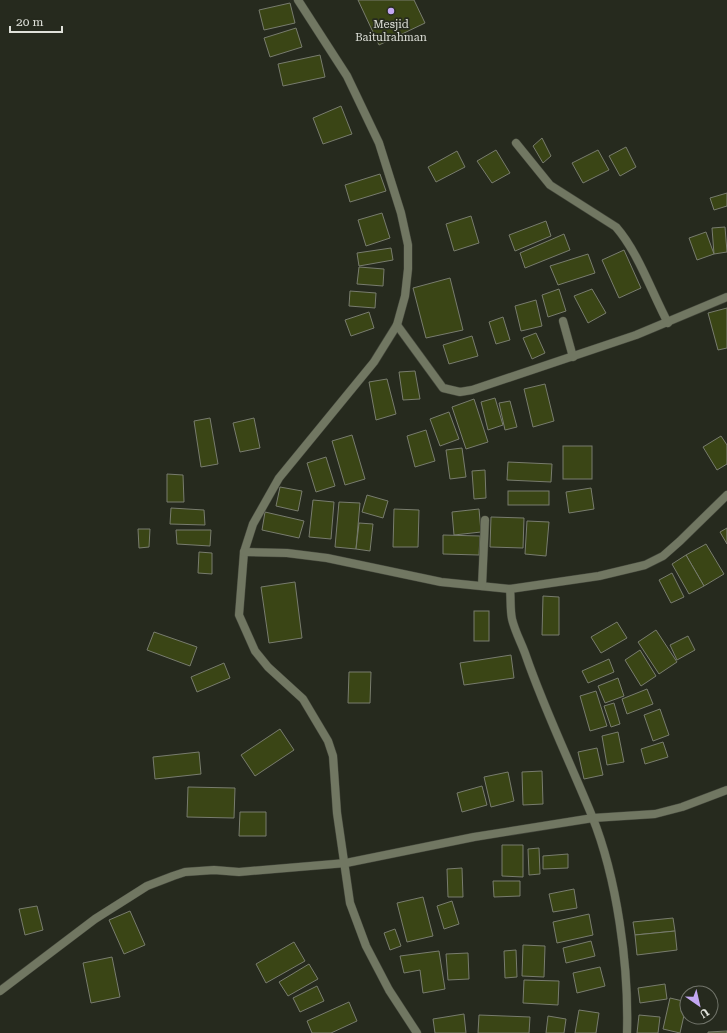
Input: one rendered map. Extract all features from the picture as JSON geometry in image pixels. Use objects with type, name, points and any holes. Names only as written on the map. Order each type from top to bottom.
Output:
[{"type":"street","points":[[298,0],[354,88],[379,143],[392,181],[408,245],[405,296],[397,325],[374,362],[279,478],[253,524],[244,552],[239,615],[255,651],[268,667],[303,699],[328,741],[333,756],[337,813],[346,863],[347,886],[358,927],[389,990],[417,1033]]},
{"type":"street","points":[[516,143],[550,185],[616,228],[624,237],[668,323]]},
{"type":"street","points":[[397,325],[444,388],[460,392],[472,390],[574,357],[668,323],[727,297]]},
{"type":"street","points":[[563,321],[574,357]]},
{"type":"street","points":[[244,552],[287,553],[327,558],[441,582],[510,589],[599,576],[645,565],[663,556],[727,495]]},
{"type":"street","points":[[482,586],[485,520]]},
{"type":"street","points":[[510,589],[512,619],[519,639],[563,750],[593,818],[606,857],[620,927],[628,993],[627,1033]]},
{"type":"street","points":[[0,991],[107,911],[147,886],[185,872],[214,870],[239,872],[346,863],[459,840],[593,818],[655,814],[682,808],[727,790]]},
{"type":"building","name":"Mesjid Baitulrahman","points":[[358,0],[414,0],[425,23],[379,45]]},
{"type":"building","points":[[290,3],[295,23],[264,30],[259,10]]},
{"type":"building","points":[[296,28],[302,47],[270,57],[264,38]]},
{"type":"building","points":[[320,55],[325,77],[283,86],[278,64]]},
{"type":"building","points":[[341,106],[352,134],[323,144],[313,118]]},
{"type":"building","points":[[542,138],[551,156],[543,163],[533,146]]},
{"type":"building","points":[[626,147],[636,167],[620,176],[609,156]]},
{"type":"building","points":[[496,150],[510,173],[492,183],[477,161]]},
{"type":"building","points":[[598,150],[609,170],[583,183],[572,163]]},
{"type":"building","points":[[457,151],[465,167],[436,182],[428,167]]},
{"type":"building","points":[[380,174],[386,191],[350,202],[345,185]]},
{"type":"building","points":[[727,193],[727,206],[714,210],[710,198]]},
{"type":"building","points":[[382,213],[390,238],[366,246],[358,220]]},
{"type":"building","points":[[471,216],[479,243],[454,251],[446,224]]},
{"type":"building","points":[[546,221],[551,236],[515,251],[509,235]]},
{"type":"building","points":[[725,227],[727,252],[714,254],[712,228]]},
{"type":"building","points":[[706,232],[714,254],[697,260],[689,238]]},
{"type":"building","points":[[564,234],[570,250],[525,268],[520,253]]},
{"type":"building","points":[[391,248],[393,260],[359,266],[357,253]]},
{"type":"building","points":[[624,250],[641,288],[619,298],[602,260]]},
{"type":"building","points":[[588,254],[595,273],[558,285],[550,266]]},
{"type":"building","points":[[359,267],[384,269],[383,286],[357,284]]},
{"type":"building","points":[[450,278],[463,330],[426,338],[413,288]]},
{"type":"building","points":[[559,289],[566,311],[548,317],[542,295]]},
{"type":"building","points":[[592,289],[606,313],[588,323],[574,296]]},
{"type":"building","points":[[350,291],[376,293],[375,308],[349,306]]},
{"type":"building","points":[[536,300],[542,326],[521,331],[515,306]]},
{"type":"building","points":[[727,308],[727,348],[718,350],[708,313]]},
{"type":"building","points":[[369,312],[374,328],[351,336],[345,320]]},
{"type":"building","points":[[503,317],[510,340],[496,344],[489,322]]},
{"type":"building","points":[[536,333],[545,353],[532,359],[523,338]]},
{"type":"building","points":[[472,336],[478,356],[449,364],[443,345]]},
{"type":"building","points":[[415,371],[420,399],[403,400],[399,372]]},
{"type":"building","points":[[387,379],[396,414],[376,420],[369,382]]},
{"type":"building","points":[[545,384],[554,421],[533,427],[524,389]]},
{"type":"building","points":[[495,398],[503,425],[488,430],[481,402]]},
{"type":"building","points":[[474,399],[488,442],[466,449],[452,407]]},
{"type":"building","points":[[510,401],[517,427],[505,430],[499,403]]},
{"type":"building","points":[[449,412],[459,439],[440,446],[430,419]]},
{"type":"building","points":[[210,418],[218,464],[201,467],[194,421]]},
{"type":"building","points":[[254,418],[260,448],[240,452],[233,423]]},
{"type":"building","points":[[426,430],[435,461],[415,467],[407,436]]},
{"type":"building","points":[[352,435],[365,479],[345,485],[332,441]]},
{"type":"building","points":[[721,436],[727,445],[727,464],[717,470],[703,447]]},
{"type":"building","points":[[563,446],[592,446],[592,479],[563,479]]},
{"type":"building","points":[[462,448],[466,477],[450,479],[446,450]]},
{"type":"building","points":[[326,457],[335,486],[316,492],[307,463]]},
{"type":"building","points":[[508,462],[552,464],[551,482],[507,480]]},
{"type":"building","points":[[485,470],[486,498],[474,499],[472,471]]},
{"type":"building","points":[[167,474],[183,475],[184,502],[167,502]]},
{"type":"building","points":[[280,487],[302,491],[298,511],[276,506]]},
{"type":"building","points":[[591,488],[594,509],[569,513],[566,492]]},
{"type":"building","points":[[508,491],[549,491],[549,505],[508,505]]},
{"type":"building","points":[[367,495],[388,501],[383,518],[362,512]]},
{"type":"building","points":[[313,500],[334,502],[331,539],[309,537]]},
{"type":"building","points":[[339,502],[360,503],[356,549],[335,547]]},
{"type":"building","points":[[171,508],[204,510],[205,525],[170,524]]},
{"type":"building","points":[[394,509],[419,510],[418,547],[393,547]]},
{"type":"building","points":[[479,509],[481,532],[454,535],[452,512]]},
{"type":"building","points":[[265,512],[304,521],[299,538],[262,530]]},
{"type":"building","points":[[491,517],[524,518],[523,548],[490,547]]},
{"type":"building","points":[[527,521],[549,522],[546,556],[525,554]]},
{"type":"building","points":[[359,523],[373,524],[370,551],[356,549]]},
{"type":"building","points":[[727,528],[727,544],[720,532]]},
{"type":"building","points":[[138,529],[150,529],[149,547],[139,548]]},
{"type":"building","points":[[176,530],[211,530],[210,546],[177,544]]},
{"type":"building","points":[[443,535],[480,536],[479,555],[443,554]]},
{"type":"building","points":[[706,544],[724,574],[704,586],[686,555]]},
{"type":"building","points":[[199,552],[212,553],[212,574],[198,573]]},
{"type":"building","points":[[686,555],[704,586],[689,594],[672,564]]},
{"type":"building","points":[[672,573],[684,597],[671,603],[659,580]]},
{"type":"building","points":[[295,582],[302,638],[269,643],[261,587]]},
{"type":"building","points":[[543,596],[559,597],[559,635],[542,635]]},
{"type":"building","points":[[474,611],[489,611],[489,641],[474,641]]},
{"type":"building","points":[[617,622],[627,638],[601,653],[591,637]]},
{"type":"building","points":[[656,630],[677,662],[659,674],[638,642]]},
{"type":"building","points":[[154,632],[197,647],[190,666],[147,650]]},
{"type":"building","points":[[688,636],[695,650],[677,660],[670,645]]},
{"type":"building","points":[[640,650],[656,676],[641,686],[625,660]]},
{"type":"building","points":[[511,655],[514,678],[464,685],[460,663]]},
{"type":"building","points":[[609,659],[614,672],[588,683],[582,671]]},
{"type":"building","points":[[224,663],[230,678],[197,692],[191,677]]},
{"type":"building","points":[[349,672],[371,672],[370,703],[348,703]]},
{"type":"building","points":[[618,678],[624,696],[605,703],[598,686]]},
{"type":"building","points":[[647,689],[653,704],[627,714],[622,699]]},
{"type":"building","points":[[596,691],[607,726],[590,731],[580,696]]},
{"type":"building","points":[[614,703],[620,724],[611,727],[604,706]]},
{"type":"building","points":[[660,709],[669,735],[653,741],[644,715]]},
{"type":"building","points":[[280,729],[294,750],[255,776],[241,755]]},
{"type":"building","points":[[618,732],[624,762],[607,765],[602,736]]},
{"type":"building","points":[[663,742],[668,757],[645,764],[641,749]]},
{"type":"building","points":[[597,748],[603,775],[584,779],[578,752]]},
{"type":"building","points":[[199,752],[201,774],[155,779],[153,757]]},
{"type":"building","points":[[542,771],[543,804],[523,805],[522,772]]},
{"type":"building","points":[[508,772],[514,801],[491,807],[484,777]]},
{"type":"building","points":[[482,786],[487,805],[462,812],[457,793]]},
{"type":"building","points":[[188,787],[235,788],[234,818],[187,817]]},
{"type":"building","points":[[240,812],[266,812],[266,836],[239,836]]},
{"type":"building","points":[[502,845],[523,845],[523,877],[502,876]]},
{"type":"building","points":[[539,848],[540,874],[529,875],[528,849]]},
{"type":"building","points":[[568,854],[568,868],[543,869],[543,856]]},
{"type":"building","points":[[462,868],[463,897],[448,897],[447,869]]},
{"type":"building","points":[[493,881],[520,881],[520,896],[494,897]]},
{"type":"building","points":[[574,889],[577,908],[553,912],[549,894]]},
{"type":"building","points":[[423,897],[433,936],[407,942],[397,903]]},
{"type":"building","points":[[452,901],[459,924],[444,929],[437,906]]},
{"type":"building","points":[[37,906],[43,930],[25,935],[19,909]]},
{"type":"building","points":[[130,911],[145,945],[124,954],[109,920]]},
{"type":"building","points":[[589,914],[593,935],[557,943],[553,922]]},
{"type":"building","points":[[673,918],[675,931],[635,935],[633,922]]},
{"type":"building","points":[[395,929],[401,946],[390,950],[384,933]]},
{"type":"building","points":[[675,931],[677,950],[637,955],[635,935]]},
{"type":"building","points":[[591,941],[595,956],[566,963],[563,948]]},
{"type":"building","points":[[294,942],[305,961],[266,983],[256,964]]},
{"type":"building","points":[[523,945],[545,946],[544,977],[522,976]]},
{"type":"building","points":[[516,950],[517,977],[505,978],[504,951]]},
{"type":"building","points":[[439,951],[445,989],[423,993],[420,970],[404,973],[400,956]]},
{"type":"building","points":[[468,953],[469,979],[448,980],[446,954]]},
{"type":"building","points":[[112,957],[120,997],[91,1003],[83,963]]},
{"type":"building","points":[[309,964],[318,979],[288,996],[279,982]]},
{"type":"building","points":[[600,967],[605,986],[577,993],[573,973]]},
{"type":"building","points":[[524,980],[559,981],[558,1005],[523,1003]]},
{"type":"building","points":[[665,984],[667,999],[640,1003],[638,988]]},
{"type":"building","points":[[317,986],[324,1001],[300,1012],[293,998]]},
{"type":"building","points":[[670,998],[679,1000],[679,1025],[682,1025],[680,1033],[663,1029]]},
{"type":"building","points":[[349,1002],[357,1021],[331,1033],[312,1033],[307,1021]]},
{"type":"building","points":[[579,1010],[599,1013],[596,1033],[575,1033]]},
{"type":"building","points":[[464,1014],[466,1033],[435,1033],[433,1019]]},
{"type":"building","points":[[479,1015],[530,1017],[529,1033],[478,1033]]},
{"type":"building","points":[[639,1015],[660,1017],[658,1033],[637,1033]]},
{"type":"building","points":[[548,1016],[566,1019],[564,1033],[546,1033]]},
{"type":"building","points":[[727,1031],[727,1033],[708,1033],[708,1032]]},
{"type":"place","name":"Mesjid Baitulrahman","points":[[391,11]]}]
